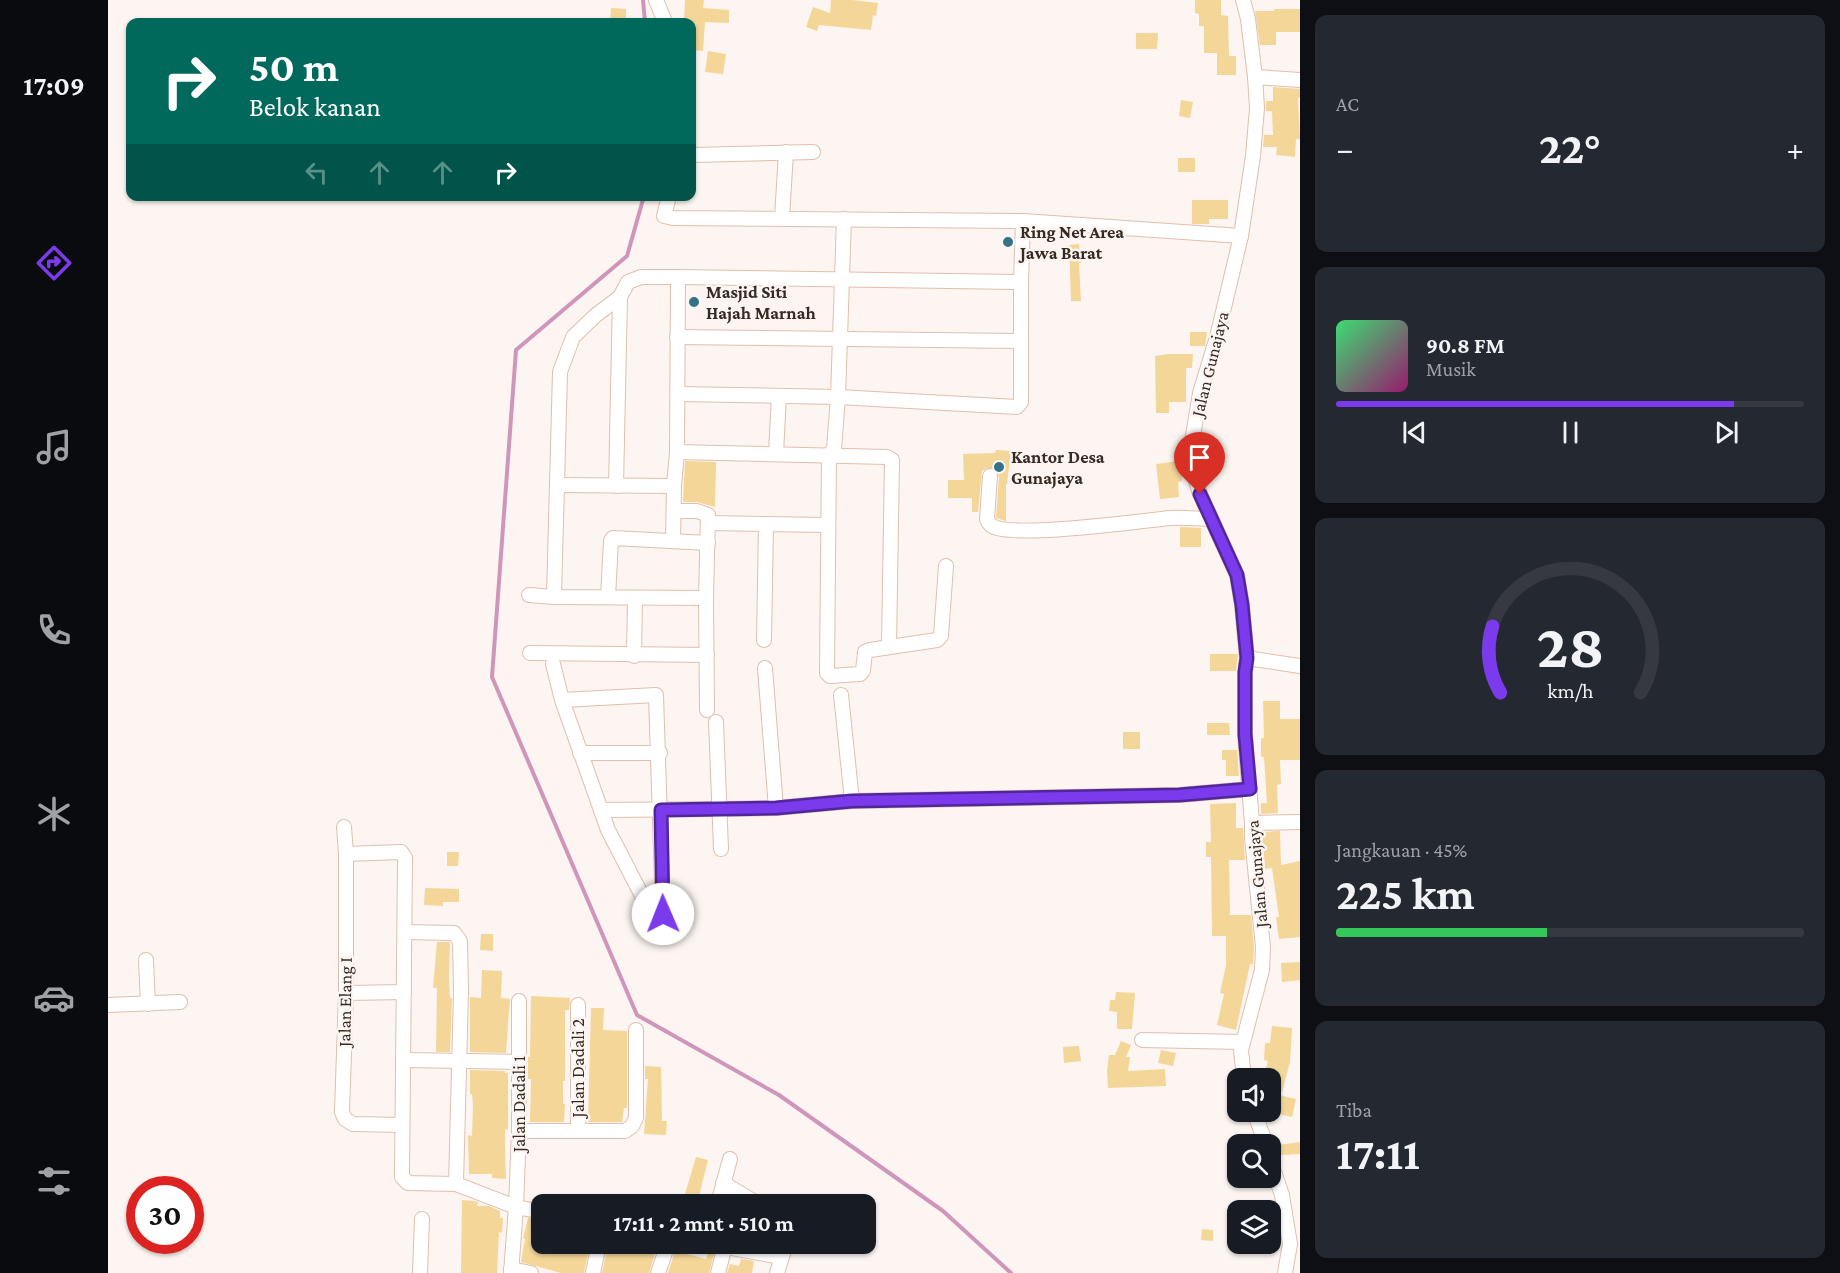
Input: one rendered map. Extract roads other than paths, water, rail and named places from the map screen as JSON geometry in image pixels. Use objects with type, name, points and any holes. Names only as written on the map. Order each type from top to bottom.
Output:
[{"type":"street","points":[[656,0],[663,18]]},
{"type":"street","name":"Jalan Gunajaya","points":[[1243,0],[1248,19],[1255,78],[1257,108],[1254,137],[1241,236],[1217,337],[1200,393],[1191,448],[1197,483],[1237,575],[1247,658],[1245,734],[1254,867],[1263,947],[1262,970],[1241,1050],[1243,1068]]},
{"type":"street","points":[[1255,78],[1300,80]]},
{"type":"street","points":[[782,218],[786,152]]},
{"type":"street","points":[[696,155],[813,152]]},
{"type":"street","points":[[668,201],[664,216],[673,218],[1023,221],[1241,236]]},
{"type":"street","points":[[844,219],[838,397],[834,449],[830,455],[827,525],[827,673],[830,676],[860,674],[863,671],[865,652],[933,642],[941,636],[946,566]]},
{"type":"street","points":[[678,394],[838,397],[1017,406],[1021,402],[1023,221]]},
{"type":"street","points":[[554,597],[560,372],[573,337],[596,315],[620,297],[628,282],[641,277],[678,277],[1021,282]]},
{"type":"street","points":[[673,541],[677,452],[678,277]]},
{"type":"street","points":[[616,486],[620,297]]},
{"type":"street","points":[[677,337],[1021,341]]},
{"type":"street","points":[[776,453],[779,396]]},
{"type":"street","points":[[677,452],[887,457],[892,460],[889,647]]},
{"type":"street","points":[[990,476],[987,519],[994,527],[1016,530],[1124,525],[1171,518],[1211,519]]},
{"type":"street","points":[[557,485],[674,486]]},
{"type":"street","points":[[674,511],[704,512],[708,515],[707,710]]},
{"type":"street","points":[[709,523],[827,525]]},
{"type":"street","points":[[764,640],[766,524]]},
{"type":"street","points":[[608,597],[613,538],[708,543]]},
{"type":"street","points":[[529,595],[706,598]]},
{"type":"street","points":[[634,656],[635,598]]},
{"type":"street","points":[[530,653],[707,656]]},
{"type":"street","points":[[1247,658],[1300,666]]},
{"type":"street","points":[[553,664],[562,700],[608,830],[652,915],[657,918],[663,914],[660,753],[656,695],[562,700]]},
{"type":"street","points":[[765,668],[776,808]]},
{"type":"street","points":[[841,694],[852,801]]},
{"type":"street","points":[[716,722],[721,849]]},
{"type":"street","points":[[580,753],[660,753]]},
{"type":"street","points":[[601,810],[776,808],[852,801],[1179,795],[1250,789]]},
{"type":"street","points":[[1252,823],[1300,822]]},
{"type":"street","name":"Jalan Elang I","points":[[344,827],[346,993],[342,1112],[345,1119],[353,1124],[402,1125]]},
{"type":"street","points":[[346,855],[401,852],[404,854],[402,1177],[408,1183],[456,1185],[516,1207],[531,1210]]},
{"type":"street","points":[[405,932],[454,933],[458,935],[460,941],[460,1061],[456,1185]]},
{"type":"street","points":[[146,960],[148,1004]]},
{"type":"street","points":[[346,993],[404,992]]},
{"type":"street","name":"Jalan Dadali 1","points":[[511,1271],[519,1131],[519,1001]]},
{"type":"street","points":[[108,1005],[180,1002]]},
{"type":"street","name":"Jalan Dadali 2","points":[[578,1005],[578,1131]]},
{"type":"street","points":[[519,1131],[625,1131],[632,1126],[636,1118],[636,1030]]},
{"type":"street","points":[[1142,1040],[1243,1042]]},
{"type":"street","points":[[404,1060],[519,1062]]},
{"type":"street","points":[[720,1194],[730,1159]]},
{"type":"street","points":[[723,1183],[741,1194]]},
{"type":"street","points":[[1280,1188],[1290,1244],[1286,1273]]},
{"type":"street","points":[[420,1273],[422,1220]]},
{"type":"street","points":[[593,1273],[597,1254]]},
{"type":"street","points":[[658,1273],[665,1254]]},
{"type":"street","points":[[718,1273],[723,1254]]},
{"type":"street","points":[[766,1254],[781,1257]]},
{"type":"street","points":[[777,1273],[782,1254]]},
{"type":"street","points":[[511,1271],[531,1273]]},
{"type":"waterway","points":[[643,0],[645,18]]},
{"type":"waterway","points":[[643,201],[627,256],[516,350],[492,677],[637,1015],[779,1095],[943,1211],[1011,1273]]},
{"type":"place","name":"Ring Net Area Jawa Barat","points":[[1008,242]]},
{"type":"place","name":"Masjid Siti Hajah Marnah","points":[[694,302]]},
{"type":"place","name":"Kantor Desa Gunajaya","points":[[999,467]]}]
